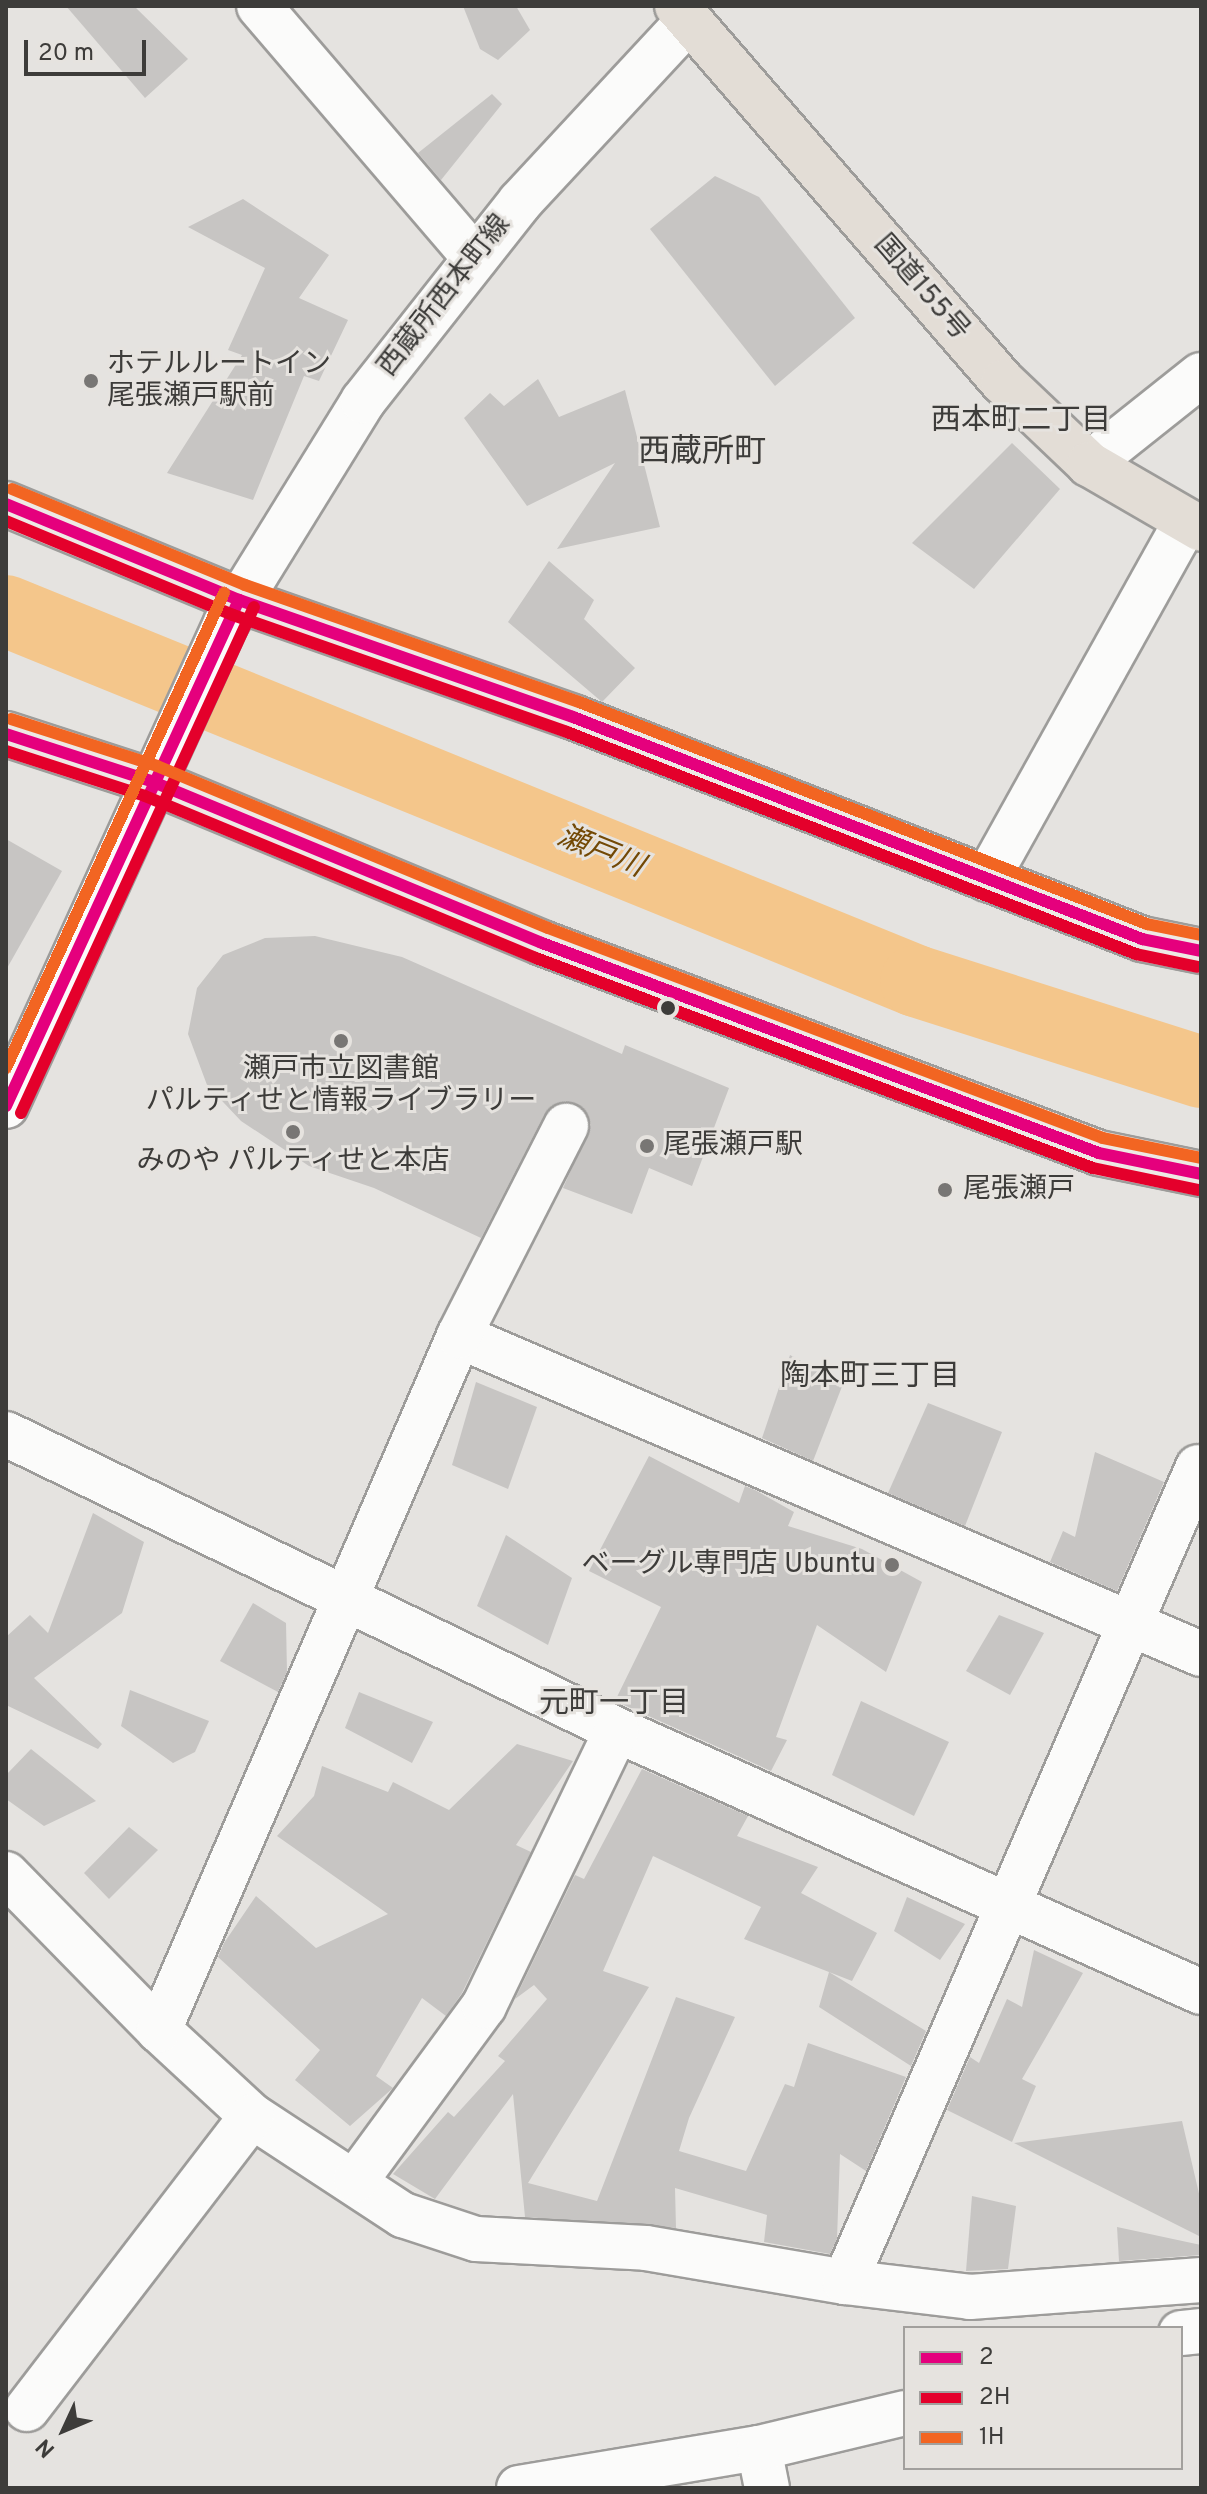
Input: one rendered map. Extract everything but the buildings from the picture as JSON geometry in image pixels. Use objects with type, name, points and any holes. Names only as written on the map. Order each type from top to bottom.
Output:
[{"type":"highway","name":"国道155号","points":[[691,11],[1003,382],[1089,464],[1194,525]]},
{"type":"main road","points":[[6,504],[232,611],[573,717],[1142,939],[1201,951]]},
{"type":"main road","points":[[6,734],[159,764],[542,943],[1099,1153],[1201,1174]]},
{"type":"street","points":[[259,6],[475,258]]},
{"type":"street","name":"西蔵所西本町線","points":[[6,1106],[159,764],[232,611],[363,401],[475,258],[691,11]]},
{"type":"street","points":[[1089,464],[1201,375]]},
{"type":"street","points":[[987,879],[1194,525]]},
{"type":"street","points":[[159,2030],[349,1597],[459,1336],[566,1126]]},
{"type":"street","points":[[459,1336],[1201,1654]]},
{"type":"street","points":[[6,1434],[349,1597],[617,1730],[1201,1992]]},
{"type":"street","points":[[845,2282],[1134,1624],[1198,1467]]},
{"type":"street","points":[[356,2180],[484,2006],[617,1730]]},
{"type":"street","points":[[12,1893],[252,2116],[356,2180],[403,2215],[476,2239],[646,2248],[845,2282],[970,2297],[1201,2280]]},
{"type":"street","points":[[27,2409],[252,2116]]},
{"type":"street","points":[[519,2488],[763,2468],[903,2414]]},
{"type":"waterway","name":"瀬戸川","points":[[6,611],[916,981],[1201,1072]]},
{"type":"transit line","name":"1H","points":[[12,489],[245,585],[579,702],[1147,924],[1201,935]]},
{"type":"transit line","name":"2","points":[[6,504],[239,600],[573,717],[1142,939],[1201,951]]},
{"type":"transit line","name":"2H","points":[[6,521],[233,615],[567,732],[1136,954],[1198,967]]},
{"type":"transit line","name":"1H","points":[[6,1068],[224,593]]},
{"type":"transit line","name":"2","points":[[6,1106],[239,600]]},
{"type":"transit line","name":"2H","points":[[21,1113],[254,607]]},
{"type":"transit line","name":"1H","points":[[11,719],[157,766],[548,928],[1103,1138],[1201,1158]]},
{"type":"transit line","name":"2","points":[[6,734],[151,781],[542,943],[1099,1153],[1201,1174]]},
{"type":"transit line","name":"2H","points":[[6,751],[145,796],[536,958],[1093,1168],[1198,1190]]},
{"type":"place","name":"ホテルルートイン 尾張瀬戸駅前","points":[[91,381]]},
{"type":"place","name":"瀬戸市立図書館 パルティせと情報ライブラリー","points":[[341,1041]]},
{"type":"place","name":"みのや パルティせと本店","points":[[293,1132]]},
{"type":"place","name":"尾張瀬戸駅","points":[[647,1146]]},
{"type":"place","name":"尾張瀬戸","points":[[945,1190]]},
{"type":"place","name":"ベーグル専門店 Ubuntu","points":[[892,1565]]},
{"type":"district","name":"西本町二丁目","points":[[1021,422]]},
{"type":"district","name":"西蔵所町","points":[[702,453]]},
{"type":"district","name":"陶本町三丁目","points":[[870,1378]]},
{"type":"district","name":"元町一丁目","points":[[614,1705]]}]
